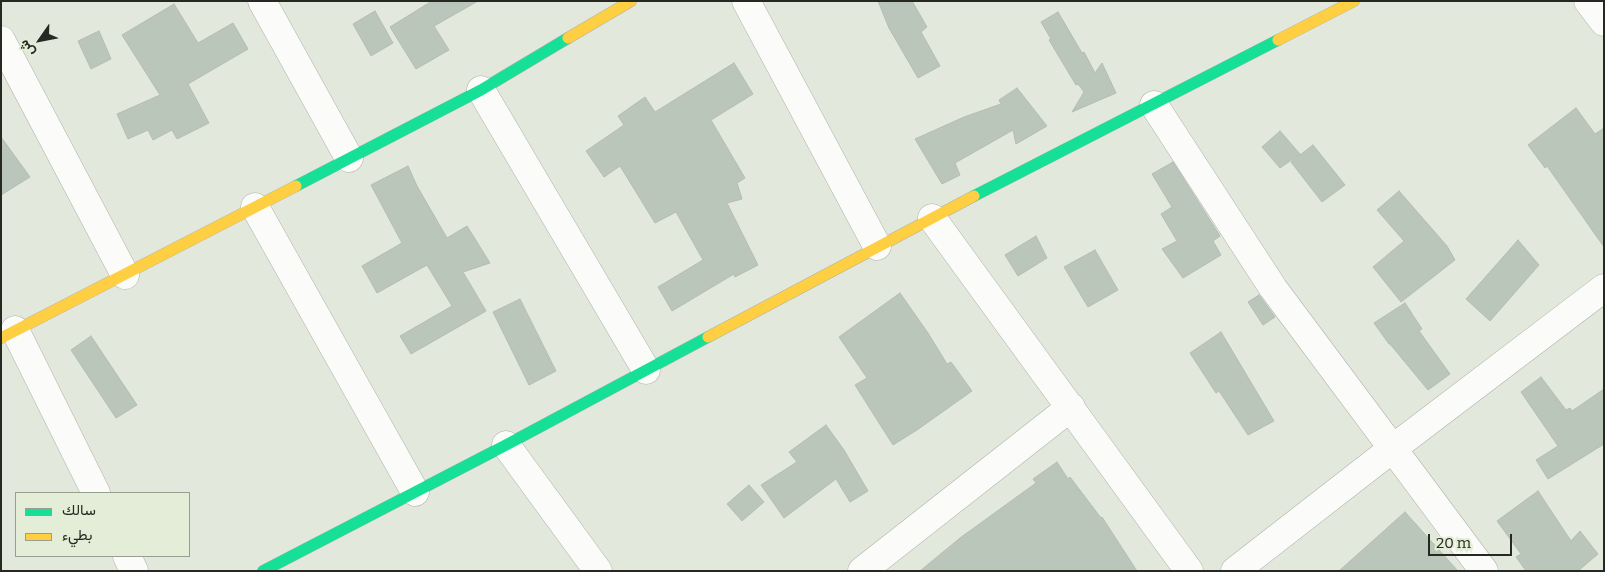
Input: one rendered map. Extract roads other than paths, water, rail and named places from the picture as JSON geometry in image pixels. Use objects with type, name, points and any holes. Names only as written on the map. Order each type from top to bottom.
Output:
[{"type":"street","points":[[262,1],[349,158]]},
{"type":"street","points":[[95,492],[8,334],[481,90],[631,1]]},
{"type":"street","points":[[746,1],[877,246]]},
{"type":"street","points":[[1588,1],[1604,22]]},
{"type":"street","points":[[262,571],[506,445],[877,246],[1154,105],[1337,5]]},
{"type":"street","points":[[1,40],[125,275]]},
{"type":"street","points":[[481,90],[646,370]]},
{"type":"street","points":[[1154,105],[1273,288],[1484,571]]},
{"type":"street","points":[[255,207],[415,492]]},
{"type":"street","points":[[932,218],[1189,571]]},
{"type":"street","points":[[1235,571],[1604,288]]},
{"type":"street","points":[[862,571],[1071,407]]},
{"type":"street","points":[[506,445],[598,571]]},
{"type":"street","points":[[127,557],[134,571]]}]
